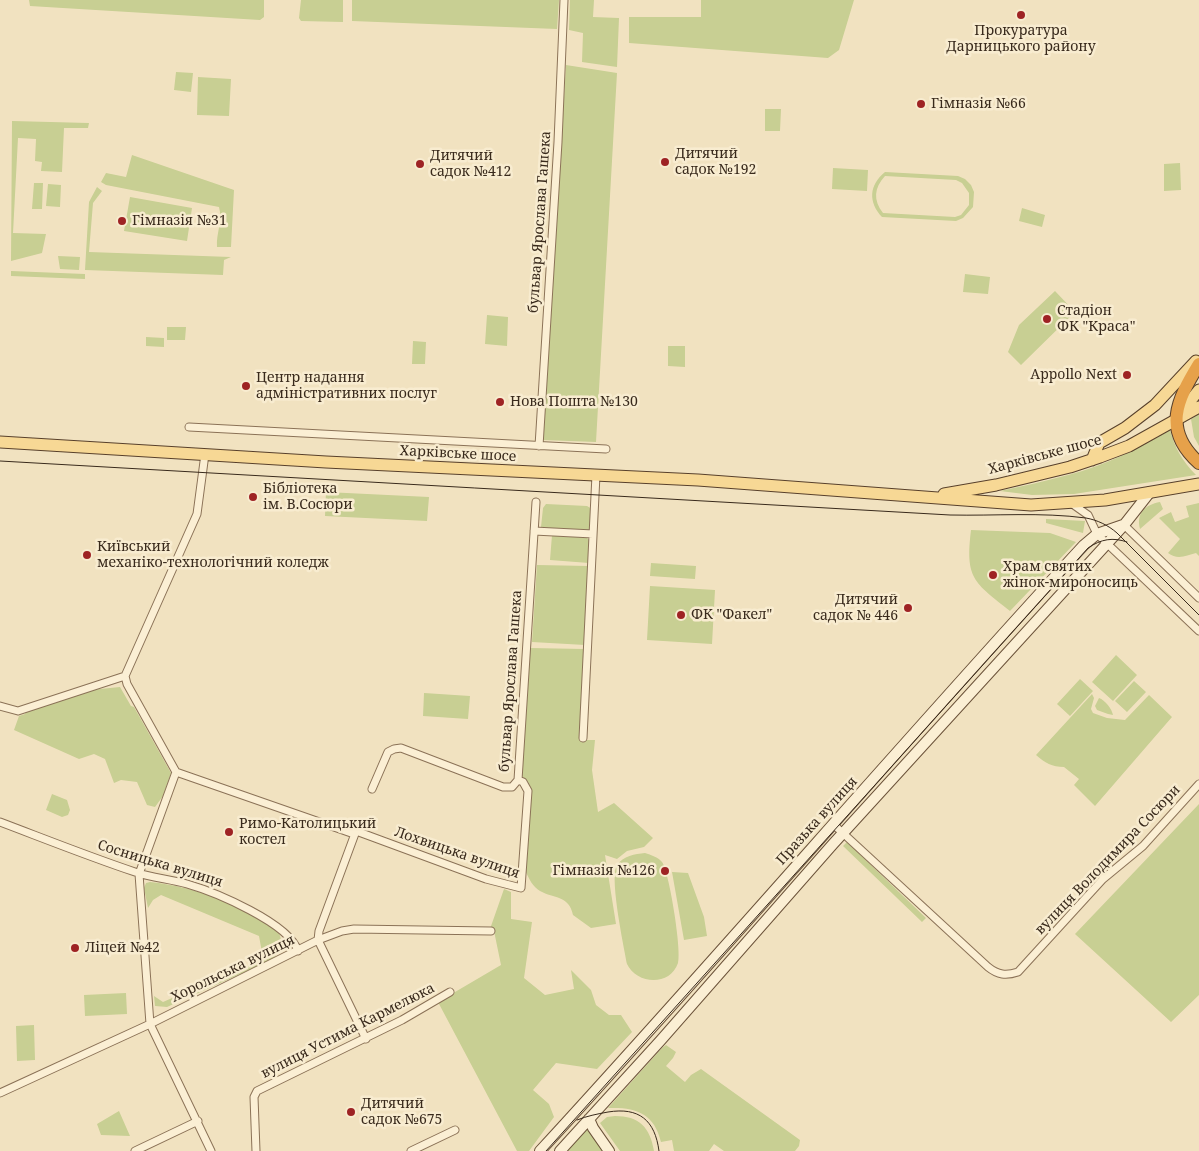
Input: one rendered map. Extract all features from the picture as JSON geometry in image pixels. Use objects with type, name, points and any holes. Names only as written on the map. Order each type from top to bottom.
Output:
[{"type":"highway","points":[[1199,364],[1176,408],[1175,420],[1178,433],[1185,446],[1199,463]]},
{"type":"main road","name":"Харківське шосе","points":[[1092,460],[1099,443],[1125,428],[1155,405],[1199,358]]},
{"type":"main road","points":[[1175,420],[1199,390]]},
{"type":"main road","name":"Харківське шосе","points":[[915,496],[945,494],[996,485],[1070,467],[1129,446],[1199,406]]},
{"type":"main road","name":"Харківське шосе","points":[[0,442],[708,481],[1031,505],[1105,500],[1199,484]]},
{"type":"street","name":"бульвар Ярослава Гашека","points":[[539,446],[558,142],[564,0]]},
{"type":"street","name":"Харківське шосе","points":[[189,427],[606,449]]},
{"type":"street","points":[[205,454],[197,514],[125,676],[126,684],[176,772],[139,874],[150,1024],[212,1151]]},
{"type":"street","points":[[583,738],[596,476]]},
{"type":"street","name":"Празька вулиця","points":[[560,1151],[661,1040],[844,832],[1107,544],[1150,492]]},
{"type":"street","name":"бульвар Ярослава Гашека","points":[[521,888],[528,791],[523,782],[518,780],[536,502]]},
{"type":"street","points":[[1070,503],[1088,515],[1096,534],[1199,631]]},
{"type":"street","points":[[1124,525],[1199,598]]},
{"type":"street","name":"Празька вулиця","points":[[540,1151],[650,1031],[1084,545],[1096,534],[1124,525]]},
{"type":"street","points":[[534,531],[593,534]]},
{"type":"street","points":[[0,706],[18,711],[125,676]]},
{"type":"street","points":[[372,789],[388,752],[394,748],[401,748],[503,787],[512,787],[518,780]]},
{"type":"street","name":"Лохвицька вулиця","points":[[176,772],[486,879],[521,888]]},
{"type":"street","name":"вулиця Володимира Сосюри","points":[[833,824],[844,832],[988,967],[997,974],[1010,975],[1018,972],[1103,879],[1143,846],[1199,784]]},
{"type":"street","name":"Сосницька вулиця","points":[[0,822],[139,874],[187,884],[229,898],[286,932],[296,943],[298,951]]},
{"type":"street","points":[[355,833],[319,931],[318,940],[366,1038]]},
{"type":"street","name":"Хорольська вулиця","points":[[0,1093],[150,1024],[318,940],[342,931],[354,929],[492,931]]},
{"type":"street","name":"вулиця Устима Кармелюка","points":[[256,1151],[254,1098],[257,1092],[402,1020],[450,992]]},
{"type":"street","points":[[650,1031],[661,1040]]},
{"type":"street","points":[[589,1119],[593,1128],[610,1151]]},
{"type":"street","points":[[135,1151],[198,1121]]},
{"type":"street","points":[[412,1151],[456,1130]]},
{"type":"green space","points":[[29,0],[264,0],[264,17],[260,20],[30,6]]},
{"type":"green space","points":[[301,0],[343,0],[343,22],[301,21],[299,18]]},
{"type":"green space","points":[[352,0],[559,0],[557,29],[352,21]]},
{"type":"green space","points":[[570,0],[594,0],[593,17],[619,18],[617,67],[582,62],[583,33],[569,30]]},
{"type":"green space","points":[[701,0],[854,0],[839,50],[828,58],[629,43],[629,17],[701,17]]},
{"type":"green space","points":[[566,65],[617,73],[596,442],[543,440]]},
{"type":"green space","points":[[176,72],[193,73],[191,92],[174,90]]},
{"type":"green space","points":[[198,77],[231,79],[229,116],[197,115]]},
{"type":"green space","points":[[765,109],[781,109],[780,131],[765,131]]},
{"type":"green space","points":[[12,121],[89,123],[88,128],[64,128],[62,172],[41,171],[42,162],[35,161],[36,139],[18,138],[13,233],[46,234],[42,253],[11,261]]},
{"type":"green space","points":[[132,155],[234,190],[231,247],[217,247],[219,207],[106,185],[101,182],[106,173],[126,177]]},
{"type":"green space","points":[[1180,163],[1181,190],[1164,191],[1164,164]]},
{"type":"green space","points":[[833,168],[868,170],[867,191],[832,189]]},
{"type":"green space","points":[[885,172],[958,176],[965,179],[971,185],[974,192],[973,207],[963,218],[956,221],[882,217],[874,205],[872,194],[873,188]],"holes":[[[885,176],[956,180],[962,183],[969,193],[969,205],[961,215],[955,217],[883,213],[876,199],[877,190]]]},
{"type":"green space","points":[[34,183],[43,183],[42,209],[32,209]]},
{"type":"green space","points":[[48,184],[61,185],[60,207],[46,206]]},
{"type":"green space","points":[[97,187],[102,191],[93,203],[89,252],[231,257],[224,260],[223,275],[85,270],[89,202]]},
{"type":"green space","points":[[130,197],[192,208],[187,241],[124,231]]},
{"type":"green space","points":[[1022,208],[1045,215],[1042,227],[1019,221]]},
{"type":"green space","points":[[58,256],[80,257],[79,270],[60,269]]},
{"type":"green space","points":[[11,271],[85,274],[85,279],[11,276]]},
{"type":"green space","points":[[965,274],[990,277],[988,294],[963,292]]},
{"type":"green space","name":"Стадіон ФК \"Краса\"","points":[[1055,291],[1075,312],[1021,365],[1008,352],[1019,325]]},
{"type":"green space","points":[[487,315],[508,317],[507,346],[485,344]]},
{"type":"green space","points":[[167,327],[186,327],[185,340],[167,340]]},
{"type":"green space","points":[[146,337],[164,338],[164,347],[146,346]]},
{"type":"green space","points":[[413,341],[426,342],[425,364],[412,364]]},
{"type":"green space","points":[[668,346],[685,346],[685,367],[668,366]]},
{"type":"green space","points":[[1199,414],[1199,446],[1194,437],[1191,419]]},
{"type":"green space","points":[[1170,430],[1180,454],[1196,475],[1074,494],[1032,495],[1000,491],[1095,467],[1133,450]]},
{"type":"green space","points":[[326,492],[429,497],[427,521],[325,516]]},
{"type":"green space","points":[[1160,502],[1163,509],[1140,529],[1139,518],[1143,511],[1150,505]]},
{"type":"green space","points":[[1199,503],[1199,556],[1196,553],[1182,557],[1171,555],[1168,553],[1180,539],[1159,518],[1171,512],[1175,522],[1189,517],[1186,506]]},
{"type":"green space","points":[[546,504],[587,506],[592,509],[591,527],[586,532],[546,530],[541,527],[543,508]]},
{"type":"green space","points":[[1046,519],[1085,521],[1083,533],[1046,523]]},
{"type":"green space","points":[[971,530],[1050,533],[1076,542],[1010,611],[980,586],[971,570],[969,546]]},
{"type":"green space","points":[[552,535],[586,537],[590,541],[589,563],[550,560]]},
{"type":"green space","points":[[651,563],[696,566],[695,579],[650,576]]},
{"type":"green space","points":[[537,565],[589,566],[585,645],[532,642]]},
{"type":"green space","name":"ФК \"Факел\"","points":[[650,586],[715,590],[712,644],[647,640]]},
{"type":"green space","points":[[530,648],[584,649],[585,740],[595,740],[592,770],[598,812],[614,803],[653,838],[644,847],[627,851],[617,859],[605,855],[616,924],[591,928],[573,915],[568,904],[564,901],[545,894],[538,889],[526,872],[530,789],[528,782],[520,774]]},
{"type":"green space","points":[[1116,655],[1137,675],[1113,701],[1092,682]]},
{"type":"green space","points":[[1080,679],[1093,691],[1070,716],[1057,704]]},
{"type":"green space","points":[[1134,681],[1146,692],[1127,712],[1115,701]]},
{"type":"green space","points":[[120,687],[131,706],[134,707],[171,773],[163,796],[155,807],[147,805],[137,782],[121,780],[114,783],[105,759],[94,754],[79,759],[14,730],[19,716],[25,714],[27,710],[90,690]]},
{"type":"green space","points":[[424,693],[470,696],[468,719],[423,716]]},
{"type":"green space","points":[[1092,694],[1094,698],[1091,709],[1093,713],[1107,718],[1125,720],[1149,695],[1172,717],[1095,806],[1074,785],[1079,779],[1064,767],[1049,764],[1036,755]]},
{"type":"green space","points":[[1099,698],[1108,705],[1113,715],[1097,710],[1095,706]]},
{"type":"green space","points":[[52,794],[67,800],[70,810],[68,815],[62,817],[46,810]]},
{"type":"green space","points":[[1199,804],[1199,995],[1171,1022],[1075,934]]},
{"type":"green space","points":[[847,842],[926,918],[922,922],[843,846]]},
{"type":"green space","points":[[645,853],[654,856],[662,862],[665,868],[677,928],[679,956],[674,971],[661,979],[653,980],[638,976],[631,971],[627,964],[615,883],[617,865],[622,859]]},
{"type":"green space","points":[[672,872],[688,873],[704,917],[707,936],[684,940]]},
{"type":"green space","points":[[150,882],[184,888],[234,905],[279,933],[280,949],[269,961],[167,1007],[155,1006],[154,996],[163,1002],[263,958],[259,936],[161,895],[153,900],[148,908],[144,888],[146,883]]},
{"type":"green space","points":[[504,889],[511,892],[511,919],[532,922],[524,978],[545,995],[574,989],[571,970],[591,990],[596,1005],[609,1015],[621,1015],[632,1032],[597,1069],[556,1063],[533,1090],[549,1104],[554,1117],[529,1151],[517,1151],[438,1002],[501,965],[494,931],[490,929]]},
{"type":"green space","points":[[126,993],[127,1014],[85,1016],[84,995]]},
{"type":"green space","points":[[34,1025],[35,1060],[17,1061],[16,1026]]},
{"type":"green space","points":[[666,1045],[676,1052],[666,1066],[685,1082],[691,1075],[701,1069],[800,1140],[799,1146],[795,1151],[724,1151],[714,1144],[709,1151],[674,1151],[672,1140],[661,1142],[654,1124],[649,1118],[627,1109],[608,1108]]},
{"type":"green space","points":[[119,1111],[130,1136],[101,1135],[97,1124]]},
{"type":"green space","points":[[607,1117],[631,1118],[642,1124],[650,1135],[654,1151],[620,1151],[600,1123]]},
{"type":"green space","points":[[588,1130],[604,1151],[567,1151]]},
{"type":"tram line","points":[[0,461],[950,515],[1035,515],[1086,518],[1102,523],[1117,533],[1199,615]]},
{"type":"tram line","points":[[546,1151],[1088,548],[1107,540],[1127,542]]},
{"type":"tram line","points":[[577,1120],[608,1112],[619,1111],[637,1114],[644,1118],[654,1131],[659,1151]]},
{"type":"place","name":"Прокуратура Дарницького району","points":[[1021,15]]},
{"type":"place","name":"Гімназія №66","points":[[921,104]]},
{"type":"place","name":"Дитячий садок №192","points":[[665,162]]},
{"type":"place","name":"Дитячий садок №412","points":[[420,164]]},
{"type":"place","name":"Гімназія №31","points":[[122,221]]},
{"type":"place","name":"Стадіон ФК \"Краса\"","points":[[1047,319]]},
{"type":"place","name":"Appollo Next","points":[[1127,375]]},
{"type":"place","name":"Центр надання адміністративних послуг","points":[[246,386]]},
{"type":"place","name":"Нова Пошта №130","points":[[500,402]]},
{"type":"place","name":"Бібліотека ім. В.Сосюри","points":[[253,497]]},
{"type":"place","name":"Київський механіко-технологічний коледж","points":[[87,555]]},
{"type":"place","name":"Храм святих жінок-мироносиць","points":[[993,575]]},
{"type":"place","name":"Дитячий садок № 446","points":[[908,608]]},
{"type":"place","name":"ФК \"Факел\"","points":[[681,615]]},
{"type":"place","name":"Римо-Католицький костел","points":[[229,832]]},
{"type":"place","name":"Гімназія №126","points":[[665,871]]},
{"type":"place","name":"Ліцей №42","points":[[75,948]]},
{"type":"place","name":"Дитячий садок №675","points":[[351,1112]]}]
